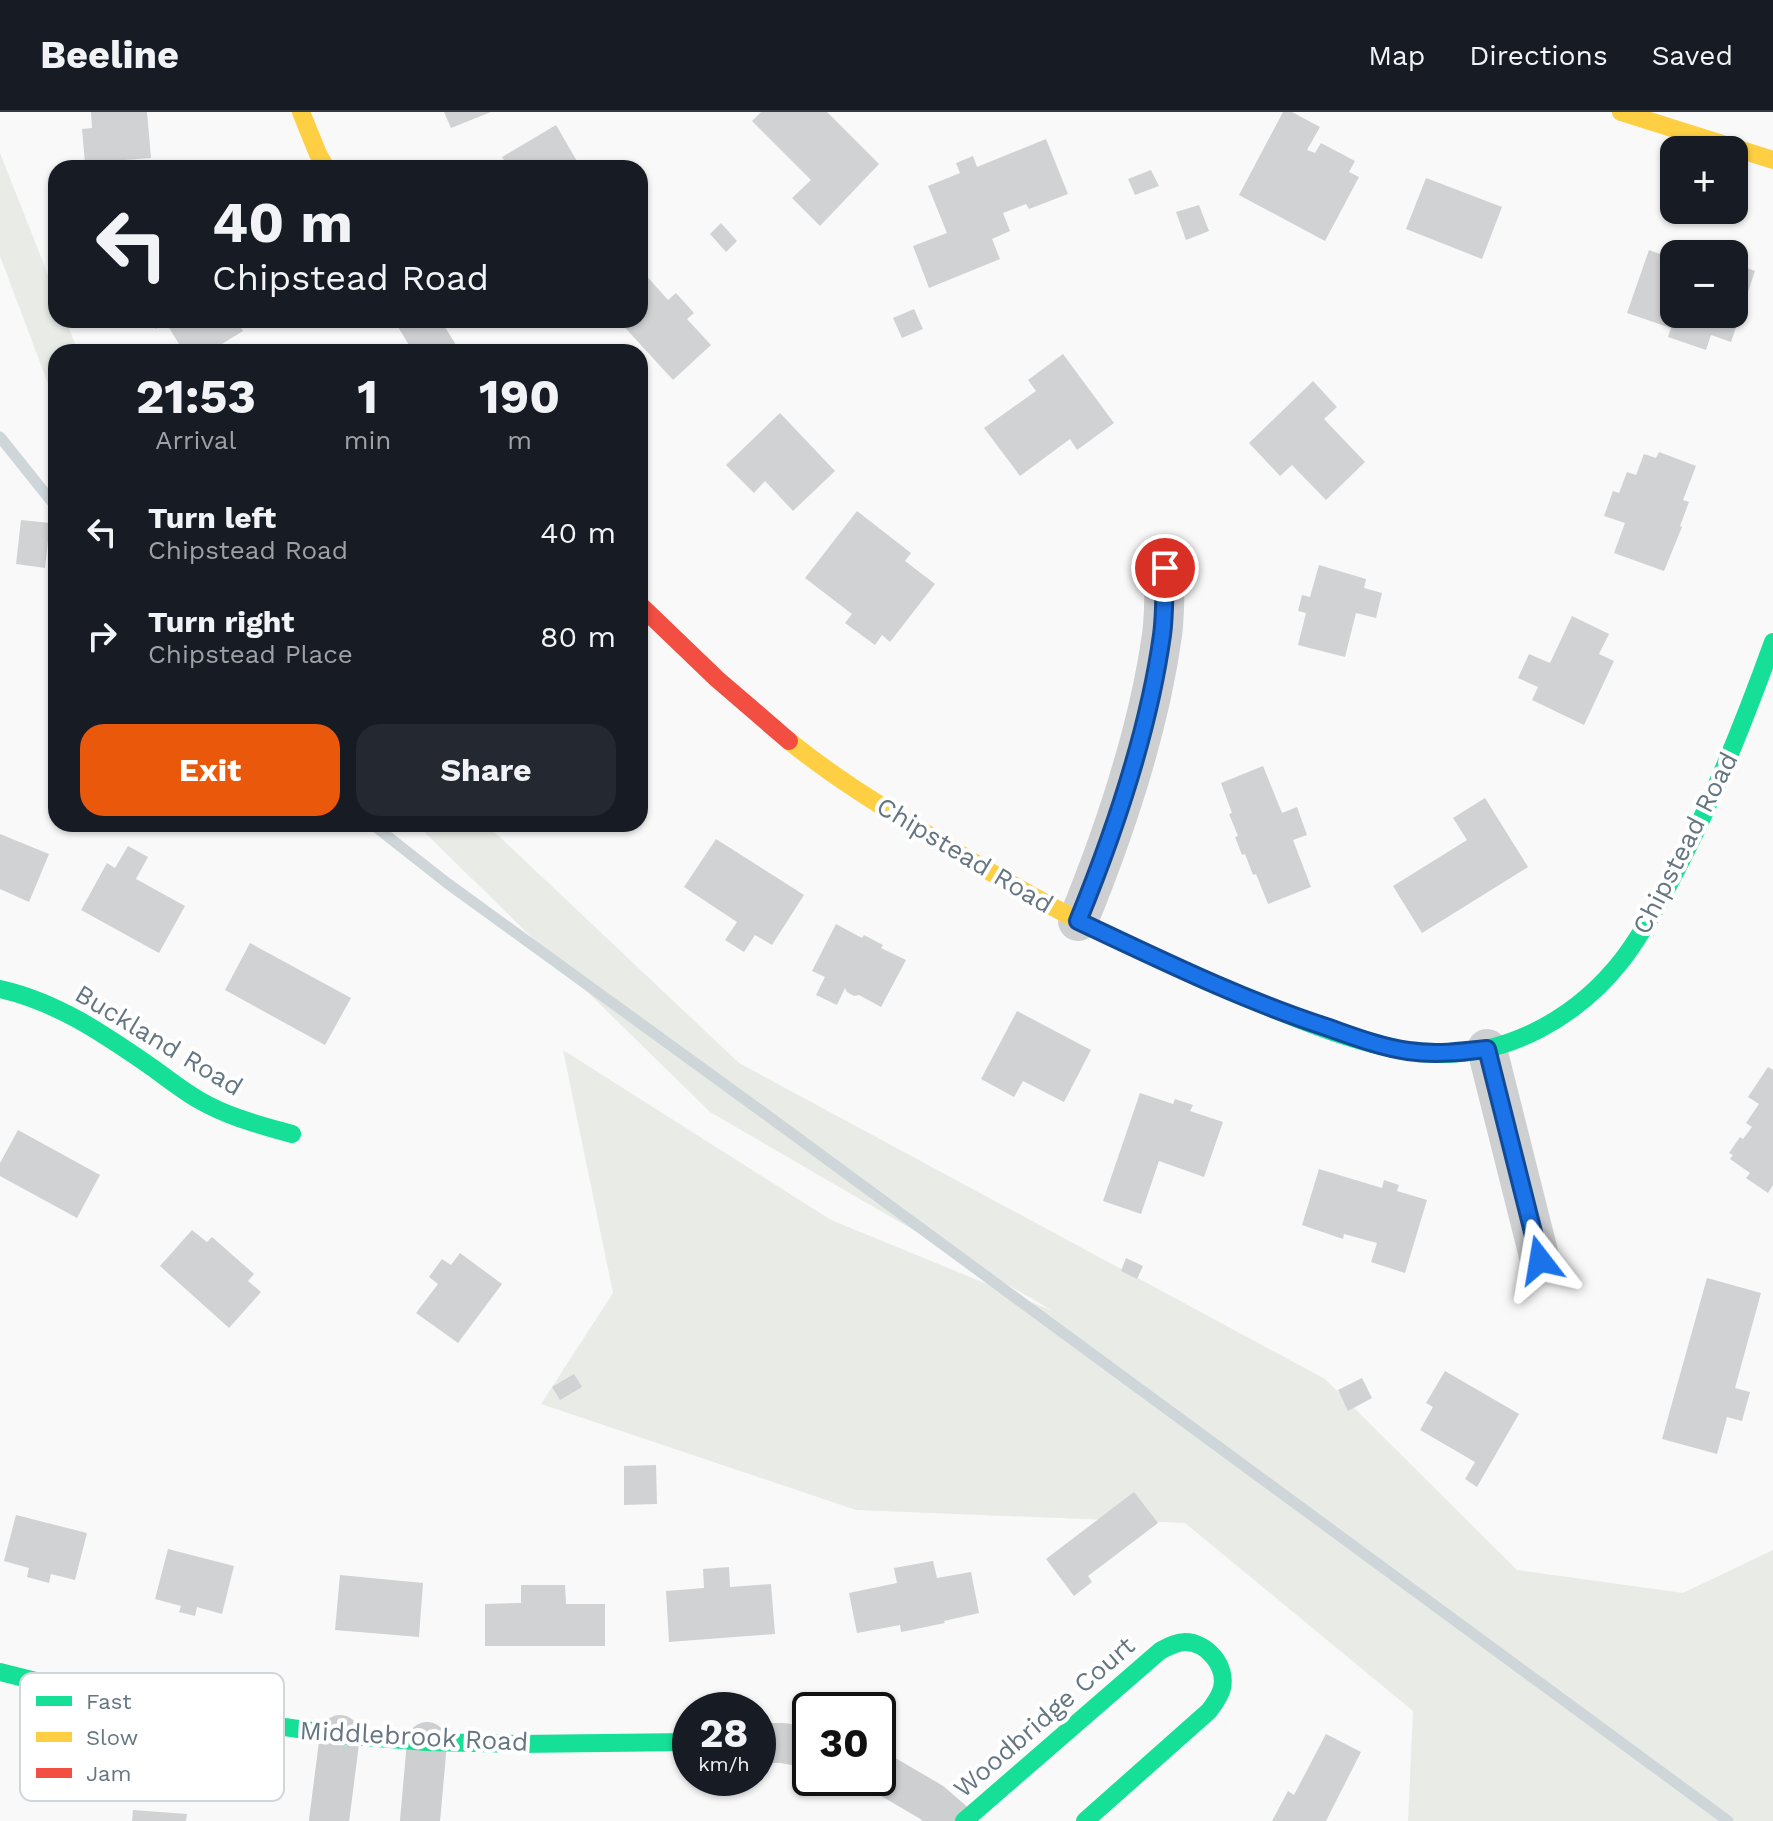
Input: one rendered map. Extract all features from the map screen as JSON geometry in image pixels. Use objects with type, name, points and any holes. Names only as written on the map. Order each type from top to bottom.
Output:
[{"type":"street","points":[[301,112],[322,160]]},
{"type":"street","points":[[1621,112],[1773,160]]},
{"type":"street","points":[[1078,921],[1127,782],[1148,705],[1162,633],[1165,568]]},
{"type":"street","name":"Chipstead Road","points":[[648,613],[686,652],[768,724],[855,790],[994,876],[1078,921],[1280,1012],[1407,1051],[1450,1054],[1487,1049],[1525,1037],[1567,1012],[1597,988],[1629,951],[1655,910],[1703,819],[1744,723],[1773,642]]},
{"type":"street","name":"Buckland Road","points":[[0,989],[54,1006],[123,1047],[199,1100],[244,1121],[292,1134]]},
{"type":"street","points":[[1487,1049],[1540,1260]]},
{"type":"street","name":"Woodbridge Court","points":[[964,1821],[1160,1651],[1171,1644],[1184,1642],[1209,1652],[1218,1662],[1222,1675],[1222,1688],[1217,1701],[1085,1821]]},
{"type":"street","name":"Middlebrook Road","points":[[0,1672],[20,1677]]},
{"type":"street","name":"Middlebrook Road","points":[[284,1728],[427,1742],[672,1742]]},
{"type":"street","points":[[329,1821],[340,1735]]},
{"type":"street","points":[[420,1821],[427,1742]]},
{"type":"street","points":[[896,1782],[931,1802],[953,1821]]},
{"type":"shaded area","points":[[0,153],[48,275],[48,328],[69,328],[75,344],[48,344],[48,384],[0,256]]},
{"type":"shaded area","points":[[424,832],[494,832],[739,1063],[1325,1379],[1517,1570],[1683,1593],[1773,1550],[1773,1821],[1408,1821],[1413,1711],[1185,1523],[856,1510],[541,1404],[613,1293],[563,1050],[831,1220],[1053,1311],[710,1112]]},
{"type":"building","points":[[91,112],[147,112],[151,158],[85,160],[82,129],[92,128]]},
{"type":"building","points":[[444,112],[491,112],[451,128]]},
{"type":"building","points":[[761,112],[827,112],[879,164],[820,226],[792,198],[811,180],[752,121]]},
{"type":"building","points":[[1283,112],[1292,112],[1320,127],[1307,150],[1315,153],[1321,143],[1355,161],[1349,172],[1359,177],[1325,241],[1239,195]]},
{"type":"building","points":[[556,125],[576,160],[504,160],[502,157]]},
{"type":"building","points":[[1046,139],[1068,194],[1029,209],[1026,204],[1003,213],[1010,231],[992,239],[1000,259],[929,288],[913,246],[947,233],[928,186],[960,173],[956,163],[973,156],[977,167]]},
{"type":"building","points":[[1151,170],[1159,186],[1135,195],[1128,179]]},
{"type":"building","points":[[1426,178],[1502,207],[1482,259],[1406,229]]},
{"type":"building","points":[[1199,205],[1209,231],[1186,240],[1176,212]]},
{"type":"building","points":[[721,223],[737,241],[726,252],[710,234]]},
{"type":"building","points":[[1649,250],[1660,254],[1660,324],[1627,313]]},
{"type":"building","points":[[1748,268],[1755,271],[1748,292]]},
{"type":"building","points":[[648,278],[668,300],[676,293],[694,313],[687,319],[711,345],[673,380],[648,353],[648,344],[640,344],[625,328],[648,328]]},
{"type":"building","points":[[914,309],[923,329],[902,338],[893,318]]},
{"type":"building","points":[[169,328],[241,328],[243,331],[222,344],[179,344]]},
{"type":"building","points":[[1671,328],[1736,328],[1731,342],[1711,335],[1706,350],[1668,337]]},
{"type":"building","points":[[1063,354],[1114,423],[1077,450],[1070,439],[1020,476],[984,428],[1036,391],[1028,380]]},
{"type":"building","points":[[1313,381],[1337,407],[1324,419],[1365,462],[1326,500],[1292,465],[1280,476],[1249,443]]},
{"type":"building","points":[[780,413],[835,471],[793,511],[765,481],[754,493],[726,465]]},
{"type":"building","points":[[1659,452],[1696,466],[1683,500],[1689,502],[1682,527],[1664,571],[1614,553],[1625,523],[1604,516],[1613,491],[1619,493],[1627,472],[1636,475],[1644,454],[1656,458]]},
{"type":"building","points":[[857,511],[911,553],[905,561],[935,584],[890,642],[882,635],[875,645],[845,623],[852,614],[805,578]]},
{"type":"building","points":[[21,520],[48,523],[45,568],[16,564]]},
{"type":"building","points":[[1319,565],[1366,579],[1364,588],[1382,593],[1376,618],[1356,613],[1345,657],[1298,645],[1306,613],[1298,611],[1302,595],[1310,597]]},
{"type":"building","points":[[1572,616],[1609,634],[1599,654],[1614,661],[1584,725],[1532,700],[1538,687],[1518,678],[1529,654],[1550,663]]},
{"type":"building","points":[[1263,766],[1282,813],[1297,807],[1307,835],[1293,840],[1311,887],[1268,904],[1256,874],[1253,875],[1235,837],[1238,836],[1221,783]]},
{"type":"building","points":[[1485,798],[1528,867],[1422,933],[1393,886],[1467,840],[1453,818]]},
{"type":"building","points":[[0,834],[49,854],[29,902],[0,889]]},
{"type":"building","points":[[716,839],[804,895],[772,945],[755,935],[744,952],[725,940],[737,922],[684,887]]},
{"type":"building","points":[[128,846],[148,857],[136,879],[185,906],[159,953],[81,910],[107,863],[115,868]]},
{"type":"building","points":[[836,924],[862,938],[864,935],[883,945],[881,948],[906,960],[881,1007],[859,995],[854,996],[845,988],[837,1005],[816,995],[825,977],[812,971]]},
{"type":"building","points":[[250,943],[351,998],[325,1045],[225,990]]},
{"type":"building","points":[[1017,1011],[1091,1050],[1064,1102],[1023,1081],[1014,1097],[981,1079]]},
{"type":"building","points":[[1768,1067],[1773,1070],[1773,1185],[1768,1193],[1746,1178],[1750,1173],[1730,1159],[1733,1155],[1729,1153],[1752,1127],[1746,1123],[1759,1104],[1748,1097]]},
{"type":"building","points":[[1140,1093],[1173,1104],[1175,1099],[1193,1105],[1190,1111],[1223,1122],[1204,1177],[1159,1161],[1141,1214],[1103,1201]]},
{"type":"building","points":[[18,1130],[100,1175],[77,1218],[0,1176],[0,1163]]},
{"type":"building","points":[[1319,1169],[1382,1188],[1384,1180],[1399,1185],[1397,1191],[1427,1200],[1405,1273],[1371,1262],[1377,1243],[1344,1234],[1343,1239],[1302,1225]]},
{"type":"building","points":[[192,1230],[207,1242],[212,1237],[254,1274],[248,1281],[261,1292],[229,1328],[160,1266]]},
{"type":"building","points":[[460,1253],[502,1284],[458,1343],[416,1313],[438,1284],[429,1277],[442,1259],[451,1265]]},
{"type":"building","points":[[1126,1258],[1143,1266],[1137,1279],[1121,1271]]},
{"type":"building","points":[[1707,1278],[1761,1293],[1735,1388],[1750,1392],[1742,1421],[1727,1417],[1717,1454],[1662,1439]]},
{"type":"building","points":[[1445,1371],[1519,1414],[1477,1487],[1465,1479],[1475,1462],[1420,1430],[1433,1407],[1426,1403]]},
{"type":"building","points":[[574,1374],[582,1387],[560,1400],[552,1387]]},
{"type":"building","points":[[1362,1378],[1372,1398],[1348,1411],[1338,1390]]},
{"type":"building","points":[[656,1465],[657,1504],[624,1505],[624,1466]]},
{"type":"building","points":[[1134,1492],[1158,1523],[1088,1576],[1092,1582],[1074,1596],[1046,1559]]},
{"type":"building","points":[[16,1515],[87,1533],[75,1580],[51,1574],[49,1583],[27,1577],[29,1568],[4,1561]]},
{"type":"building","points":[[168,1549],[234,1566],[222,1614],[197,1607],[195,1616],[179,1612],[181,1606],[155,1599]]},
{"type":"building","points":[[933,1561],[937,1578],[971,1572],[979,1613],[901,1632],[900,1625],[857,1633],[849,1593],[897,1583],[894,1568]]},
{"type":"building","points":[[729,1567],[730,1587],[771,1584],[775,1634],[669,1642],[666,1591],[704,1588],[703,1569]]},
{"type":"building","points":[[340,1575],[423,1583],[419,1637],[335,1630]]},
{"type":"building","points":[[521,1585],[565,1585],[566,1604],[605,1604],[605,1646],[485,1646],[485,1604],[521,1603]]},
{"type":"building","points":[[1326,1734],[1361,1752],[1326,1821],[1272,1821],[1288,1791],[1294,1795]]},
{"type":"building","points":[[133,1810],[187,1814],[186,1821],[132,1821]]},
{"type":"waterway","points":[[0,437],[48,497]]},
{"type":"waterway","points":[[382,832],[447,883],[1728,1821]]},
{"type":"traffic: fast","points":[[1105,934],[1271,1008],[1364,1042],[1435,1054],[1462,1053],[1515,1040],[1540,1029],[1585,999],[1623,959],[1640,934],[1709,803],[1773,642]]},
{"type":"traffic: fast","points":[[0,989],[42,1002],[80,1021],[210,1106],[292,1134]]},
{"type":"traffic: fast","points":[[964,1821],[1160,1651],[1185,1642],[1201,1646],[1214,1657],[1223,1680],[1213,1706],[1085,1821]]},
{"type":"traffic: fast","points":[[0,1672],[20,1677]]},
{"type":"traffic: fast","points":[[284,1727],[427,1742],[672,1742]]},
{"type":"traffic: slow","points":[[301,112],[321,160]]},
{"type":"traffic: slow","points":[[1621,112],[1773,160]]},
{"type":"traffic: slow","points":[[789,741],[854,788],[945,845],[1035,898],[1105,934]]},
{"type":"traffic: jam","points":[[648,613],[717,679],[789,741]]},
{"type":"route","points":[[1165,568],[1162,633],[1148,705],[1127,782],[1078,921],[1280,1012],[1358,1038],[1407,1051],[1450,1054],[1487,1049],[1540,1260]]}]
